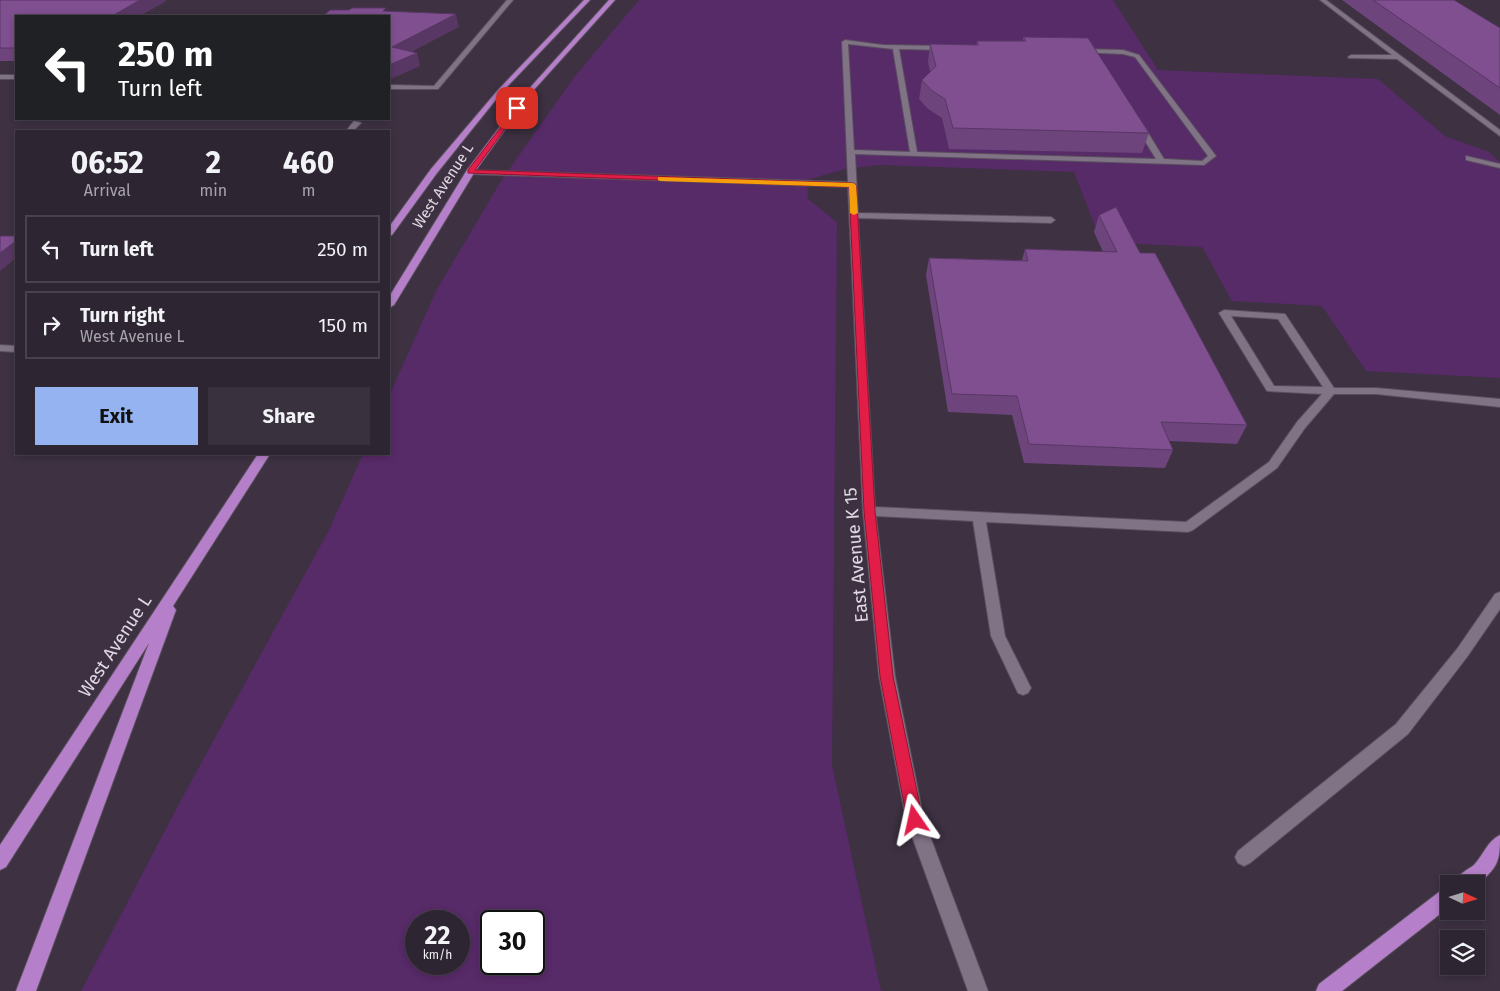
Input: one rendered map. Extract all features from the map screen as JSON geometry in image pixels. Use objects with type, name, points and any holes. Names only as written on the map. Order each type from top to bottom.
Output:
[{"type":"main road","name":"West Avenue L","points":[[390,232],[434,171],[500,91],[587,0]]},
{"type":"main road","name":"West Avenue L","points":[[390,302],[470,172],[529,92],[612,0]]},
{"type":"main road","name":"West Avenue L","points":[[0,861],[263,455]]},
{"type":"main road","points":[[26,991],[178,586]]},
{"type":"main road","points":[[1475,875],[1481,870],[1500,844]]},
{"type":"main road","points":[[1326,991],[1440,902]]},
{"type":"street","points":[[390,87],[436,88],[510,0]]},
{"type":"street","points":[[1323,0],[1500,134]]},
{"type":"street","name":"East Avenue K 15","points":[[896,47],[845,42],[869,511],[886,676],[915,820],[978,991]]},
{"type":"street","points":[[914,154],[896,47],[954,49]]},
{"type":"street","points":[[851,152],[1204,163],[1212,156],[1137,56],[1123,52],[1072,51]]},
{"type":"street","points":[[1092,52],[1097,59]]},
{"type":"street","points":[[1351,57],[1398,57]]},
{"type":"street","points":[[0,77],[15,77]]},
{"type":"street","points":[[1132,114],[1162,162]]},
{"type":"street","points":[[350,130],[357,123]]},
{"type":"street","points":[[1469,158],[1500,166]]},
{"type":"street","points":[[470,172],[853,185]]},
{"type":"street","points":[[854,215],[1050,220]]},
{"type":"street","points":[[1330,391],[1281,316],[1224,313],[1271,389],[1330,391],[1376,391],[1500,403]]},
{"type":"street","points":[[869,511],[1188,527],[1273,465],[1301,425],[1330,391]]},
{"type":"street","points":[[979,517],[998,636],[1023,688]]},
{"type":"street","points":[[1244,857],[1402,729],[1462,653],[1500,598]]},
{"type":"shaded area","points":[[639,0],[1113,0],[1158,70],[1378,79],[1445,136],[1489,152],[1500,162],[1500,378],[1366,371],[1322,306],[1232,301],[1202,247],[1101,242],[1074,172],[880,165],[845,169],[807,180],[808,199],[837,222],[832,765],[881,991],[81,991],[182,798],[329,530],[363,455],[390,455],[390,394],[436,291],[501,181],[575,76]]},
{"type":"building","points":[[0,0],[140,0],[114,15],[15,15],[15,48],[0,48]]},
{"type":"building","points":[[1373,0],[1454,0],[1500,28],[1500,88]]},
{"type":"building","points":[[352,8],[386,8],[383,11],[456,14],[392,47],[417,53],[390,65],[390,15],[324,15],[330,10],[349,10]]},
{"type":"building","points":[[1023,37],[1088,38],[1149,133],[953,128],[945,99],[931,90],[922,80],[936,66],[930,44],[978,45],[977,41],[1026,41]]},
{"type":"building","points":[[1116,207],[1140,253],[1155,253],[1247,425],[1161,422],[1173,450],[1029,444],[1017,396],[952,394],[929,258],[1028,261],[1025,249],[1117,252],[1099,215]]},
{"type":"building","points":[[0,236],[15,236],[15,242],[0,253]]},
{"type":"slow traffic","points":[[660,178],[853,185],[854,213]]},
{"type":"route","points":[[517,108],[470,172],[853,185],[869,511],[886,676],[915,820]]}]
